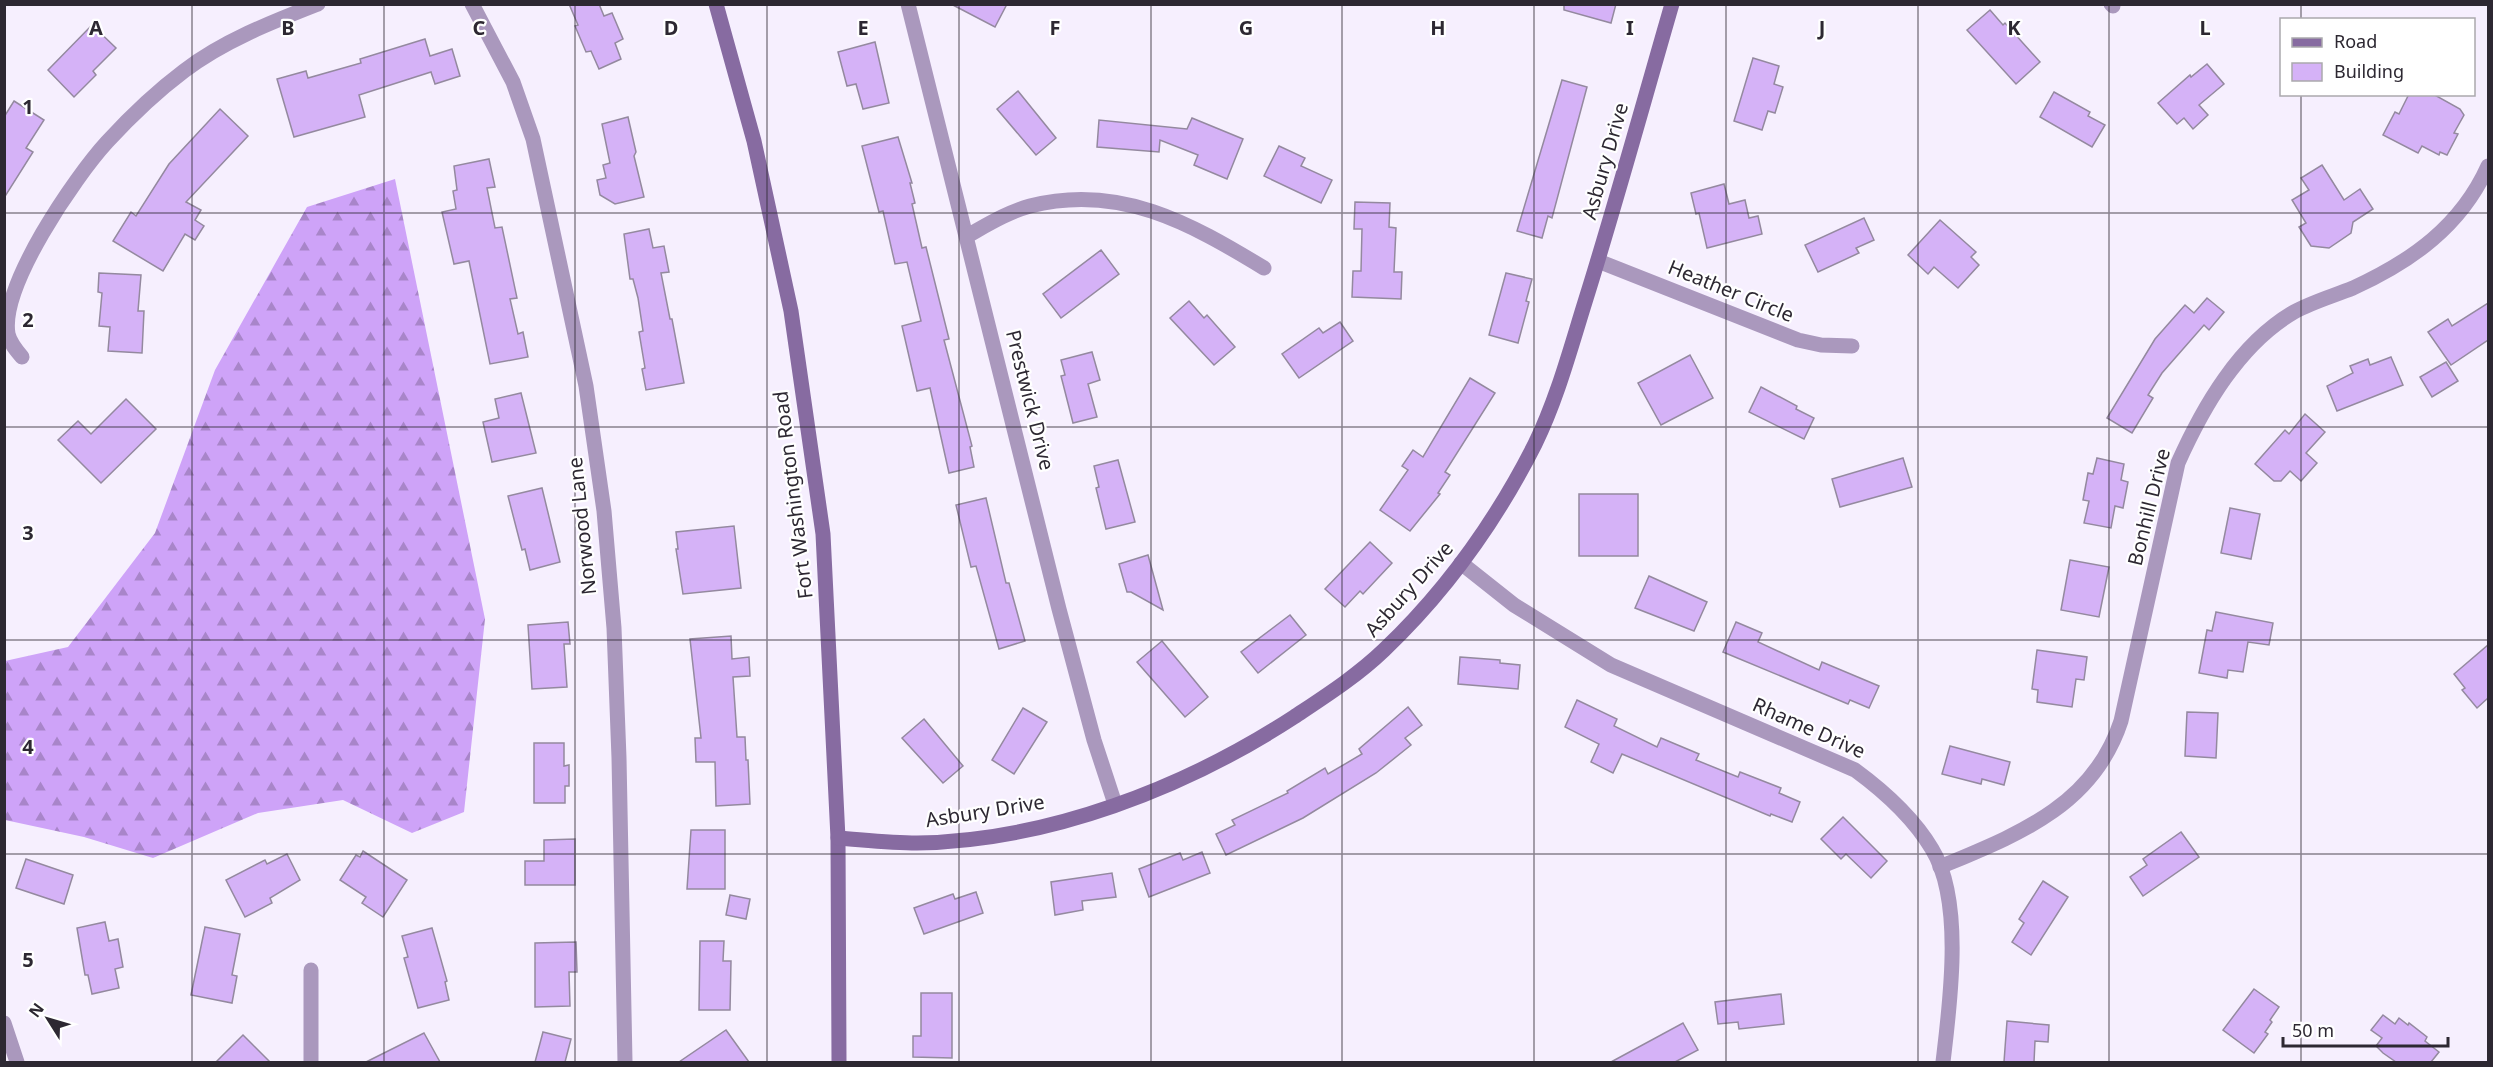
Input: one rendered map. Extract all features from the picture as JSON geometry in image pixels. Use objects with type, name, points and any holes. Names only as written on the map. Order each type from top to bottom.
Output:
[{"type":"street","points":[[22,357],[14,348],[8,333],[13,292],[36,242],[66,195],[105,144],[146,103],[185,70],[223,47],[273,22],[318,4]]},
{"type":"street","name":"Norwood Lane","points":[[472,4],[513,82],[533,140],[586,386],[604,511],[614,628],[625,1062]]},
{"type":"street","name":"Fort Washington Road","points":[[716,4],[754,141],[795,335],[823,534],[838,838],[839,1062]]},
{"type":"street","name":"Prestwick Drive","points":[[908,4],[1059,609],[1094,740],[1115,804]]},
{"type":"street","name":"Asbury Drive","points":[[838,838],[918,843],[973,838],[1023,831],[1115,804],[1159,789],[1208,767],[1266,735],[1327,695],[1381,653],[1410,624],[1472,551],[1512,488],[1536,441],[1555,397],[1598,261],[1672,4]]},
{"type":"street","name":"Bonhill Drive","points":[[1940,867],[2043,820],[2070,798],[2110,750],[2121,721],[2178,463],[2194,429],[2233,370],[2264,334],[2294,312],[2398,266],[2433,241],[2470,198],[2488,166]]},
{"type":"street","points":[[967,236],[1029,207],[1077,200],[1104,200],[1134,205],[1168,218],[1221,242],[1264,268]]},
{"type":"street","name":"Heather Circle","points":[[1598,261],[1798,340],[1821,345],[1852,346]]},
{"type":"street","name":"Rhame Drive","points":[[1461,563],[1514,605],[1611,665],[1855,770],[1881,789],[1910,818],[1933,850],[1948,897],[1952,957],[1943,1062]]},
{"type":"street","points":[[310,1062],[311,970]]},
{"type":"street","points":[[4,1023],[17,1062]]},
{"type":"green space","points":[[395,179],[485,619],[464,812],[412,833],[343,800],[258,813],[153,858],[84,837],[5,820],[5,661],[68,647],[155,533],[215,370],[307,207]]},
{"type":"building","points":[[569,4],[599,4],[604,16],[612,13],[623,39],[615,43],[621,59],[599,69],[591,51],[586,52]]},
{"type":"building","points":[[951,4],[1007,4],[995,27]]},
{"type":"building","points":[[1564,4],[1616,4],[1611,23],[1564,10]]},
{"type":"building","points":[[1990,10],[2003,25],[2005,23],[2040,62],[2016,84],[1967,30]]},
{"type":"building","points":[[92,25],[116,48],[93,71],[96,75],[74,97],[48,70]]},
{"type":"building","points":[[425,39],[430,56],[452,49],[460,76],[435,84],[431,72],[359,95],[365,117],[294,137],[277,79],[306,71],[308,78],[361,63],[360,59]]},
{"type":"building","points":[[875,42],[889,103],[863,109],[856,84],[847,86],[838,52]]},
{"type":"building","points":[[1753,58],[1779,66],[1774,84],[1783,87],[1775,113],[1768,111],[1762,130],[1734,121]]},
{"type":"building","points":[[2207,64],[2224,84],[2199,105],[2208,115],[2193,129],[2184,118],[2177,124],[2158,103],[2190,75],[2191,77]]},
{"type":"building","points":[[1562,80],[1587,87],[1552,218],[1548,216],[1542,238],[1517,231]]},
{"type":"building","points":[[1018,91],[1056,138],[1036,155],[997,109]]},
{"type":"building","points":[[2054,92],[2090,112],[2088,116],[2105,125],[2092,147],[2040,117]]},
{"type":"building","points":[[2408,96],[2437,96],[2460,109],[2464,115],[2454,133],[2458,134],[2447,155],[2440,152],[2439,155],[2422,146],[2418,153],[2383,135],[2395,112],[2399,114]]},
{"type":"building","points":[[14,101],[44,120],[26,148],[33,152],[4,198],[4,117]]},
{"type":"building","points":[[220,109],[248,136],[186,202],[201,210],[195,220],[204,226],[195,240],[185,234],[163,271],[113,241],[131,212],[136,216],[169,164]]},
{"type":"building","points":[[628,117],[644,197],[615,204],[600,195],[597,180],[606,178],[603,165],[610,163],[602,124]]},
{"type":"building","points":[[1192,118],[1243,139],[1227,179],[1194,165],[1198,155],[1160,140],[1159,152],[1097,147],[1099,120],[1187,129]]},
{"type":"building","points":[[898,137],[912,183],[910,183],[915,203],[912,204],[922,248],[926,247],[949,339],[944,340],[972,446],[970,447],[974,467],[949,473],[930,388],[917,391],[902,326],[921,321],[907,262],[895,264],[883,211],[879,212],[862,146]]},
{"type":"building","points":[[1279,146],[1305,158],[1301,166],[1332,180],[1321,203],[1264,176]]},
{"type":"building","points":[[489,159],[495,187],[487,188],[495,228],[502,227],[517,298],[510,299],[518,334],[523,332],[528,357],[490,364],[469,261],[454,264],[442,212],[456,209],[453,191],[457,190],[454,166]]},
{"type":"building","points":[[2322,165],[2344,200],[2360,189],[2373,209],[2353,222],[2351,233],[2329,248],[2311,246],[2299,227],[2306,223],[2292,200],[2309,190],[2301,178]]},
{"type":"building","points":[[1724,184],[1729,204],[1745,200],[1749,218],[1758,216],[1762,234],[1707,248],[1699,213],[1696,214],[1691,193]]},
{"type":"building","points":[[1355,202],[1390,203],[1389,227],[1396,228],[1394,272],[1402,272],[1401,299],[1352,297],[1353,271],[1361,271],[1362,229],[1354,229]]},
{"type":"building","points":[[1864,218],[1874,240],[1856,248],[1859,253],[1818,272],[1805,245]]},
{"type":"building","points":[[1940,220],[1976,252],[1971,257],[1979,265],[1958,288],[1934,267],[1928,274],[1908,255]]},
{"type":"building","points":[[649,229],[653,248],[664,246],[669,272],[661,273],[684,383],[646,390],[639,332],[643,331],[638,298],[633,279],[630,279],[624,234]]},
{"type":"building","points":[[1101,250],[1119,274],[1061,318],[1043,294]]},
{"type":"building","points":[[99,273],[141,275],[138,311],[144,311],[142,353],[108,351],[110,327],[99,326],[102,293],[98,292]]},
{"type":"building","points":[[1506,273],[1532,279],[1526,301],[1529,302],[1518,343],[1489,335]]},
{"type":"building","points":[[2207,298],[2224,312],[2209,330],[2204,325],[2162,373],[2148,395],[2153,398],[2132,433],[2107,418],[2155,339],[2185,305],[2194,313]]},
{"type":"building","points":[[1189,301],[1204,318],[1207,315],[1235,347],[1214,365],[1170,318]]},
{"type":"building","points":[[2488,303],[2488,340],[2451,365],[2428,332],[2448,319],[2452,326]]},
{"type":"building","points":[[1340,322],[1353,341],[1299,378],[1282,354],[1319,328],[1323,333]]},
{"type":"building","points":[[1092,352],[1100,380],[1088,384],[1097,417],[1073,423],[1061,376],[1065,375],[1061,360]]},
{"type":"building","points":[[1690,355],[1713,398],[1661,425],[1638,383]]},
{"type":"building","points":[[2391,357],[2403,385],[2337,411],[2327,386],[2353,373],[2350,366],[2368,359],[2370,365]]},
{"type":"building","points":[[2446,362],[2458,381],[2432,397],[2420,377]]},
{"type":"building","points":[[1470,378],[1495,393],[1445,472],[1450,475],[1438,493],[1440,494],[1410,531],[1380,510],[1408,470],[1402,466],[1413,450],[1423,457]]},
{"type":"building","points":[[1761,387],[1814,418],[1804,439],[1749,412]]},
{"type":"building","points":[[521,393],[536,453],[492,462],[483,422],[499,418],[495,399]]},
{"type":"building","points":[[126,399],[156,429],[101,483],[58,440],[78,421],[91,434]]},
{"type":"building","points":[[2305,414],[2325,432],[2306,453],[2317,463],[2301,481],[2290,471],[2281,481],[2274,481],[2255,464],[2285,430],[2289,434]]},
{"type":"building","points":[[1903,458],[1912,487],[1840,507],[1832,479]]},
{"type":"building","points":[[2097,458],[2124,464],[2121,480],[2128,482],[2123,508],[2115,506],[2111,528],[2084,523],[2089,501],[2083,500],[2088,473],[2093,474]]},
{"type":"building","points":[[1118,460],[1135,522],[1106,529],[1096,488],[1099,487],[1094,466]]},
{"type":"building","points":[[542,488],[560,562],[530,570],[525,549],[522,550],[508,496]]},
{"type":"building","points":[[1579,494],[1638,494],[1638,556],[1579,556]]},
{"type":"building","points":[[986,498],[1006,583],[1009,583],[1025,641],[999,649],[976,566],[971,567],[956,505]]},
{"type":"building","points":[[2230,508],[2260,514],[2251,559],[2221,553]]},
{"type":"building","points":[[734,526],[741,588],[683,594],[676,549],[678,549],[676,532]]},
{"type":"building","points":[[1370,542],[1392,563],[1363,594],[1360,591],[1345,607],[1325,589]]},
{"type":"building","points":[[1148,555],[1163,610],[1127,592],[1119,564]]},
{"type":"building","points":[[2070,560],[2109,567],[2099,617],[2061,610]]},
{"type":"building","points":[[1649,576],[1707,602],[1694,631],[1635,608]]},
{"type":"building","points":[[2216,612],[2273,623],[2269,645],[2248,642],[2243,672],[2228,670],[2227,678],[2199,673],[2207,630],[2212,631]]},
{"type":"building","points":[[1290,615],[1306,635],[1258,673],[1241,652]]},
{"type":"building","points":[[568,622],[570,644],[564,644],[567,687],[532,689],[528,625]]},
{"type":"building","points":[[1736,622],[1762,633],[1758,642],[1819,670],[1822,662],[1879,686],[1869,708],[1850,700],[1848,704],[1723,652]]},
{"type":"building","points":[[731,636],[732,659],[749,657],[750,676],[733,677],[737,737],[745,737],[750,804],[716,806],[715,762],[696,762],[695,738],[701,738],[690,639]]},
{"type":"building","points":[[1162,641],[1208,697],[1185,717],[1137,662]]},
{"type":"building","points":[[2488,645],[2488,698],[2477,708],[2462,690],[2465,688],[2454,674]]},
{"type":"building","points":[[2037,650],[2087,657],[2084,680],[2076,679],[2072,707],[2037,702],[2038,690],[2032,689]]},
{"type":"building","points":[[1460,657],[1500,660],[1500,663],[1520,665],[1518,689],[1458,684]]},
{"type":"building","points":[[1577,700],[1617,719],[1614,726],[1657,747],[1661,738],[1699,754],[1696,760],[1738,777],[1740,772],[1781,788],[1779,793],[1800,802],[1792,822],[1771,814],[1770,816],[1622,754],[1613,773],[1591,762],[1599,744],[1565,727]]},
{"type":"building","points":[[1408,707],[1422,725],[1405,738],[1411,745],[1376,773],[1303,818],[1226,855],[1216,834],[1235,825],[1232,820],[1288,793],[1287,791],[1325,768],[1328,774],[1362,754],[1359,749]]},
{"type":"building","points":[[1023,708],[1047,722],[1014,774],[992,760]]},
{"type":"building","points":[[2187,712],[2218,713],[2216,758],[2185,756]]},
{"type":"building","points":[[924,719],[963,766],[943,783],[902,738]]},
{"type":"building","points":[[534,743],[564,743],[564,766],[569,765],[569,786],[565,786],[565,803],[534,803]]},
{"type":"building","points":[[1950,746],[2010,762],[2004,785],[1982,779],[1981,784],[1942,774]]},
{"type":"building","points":[[1843,817],[1887,861],[1871,878],[1846,854],[1841,859],[1821,839]]},
{"type":"building","points":[[691,830],[725,830],[725,889],[687,889]]},
{"type":"building","points":[[2181,832],[2199,857],[2143,896],[2130,877],[2147,865],[2143,859]]},
{"type":"building","points":[[575,839],[575,885],[525,885],[525,861],[544,861],[544,840]]},
{"type":"building","points":[[363,851],[407,880],[383,917],[362,903],[366,897],[340,880],[356,855],[360,857]]},
{"type":"building","points":[[1202,852],[1210,873],[1149,897],[1139,869],[1180,853],[1183,860]]},
{"type":"building","points":[[287,854],[300,880],[270,898],[272,903],[245,917],[226,880],[265,860],[267,864]]},
{"type":"building","points":[[26,859],[73,875],[64,904],[16,888]]},
{"type":"building","points":[[1112,873],[1116,897],[1082,901],[1083,910],[1055,915],[1051,882]]},
{"type":"building","points":[[2043,881],[2068,897],[2031,955],[2012,942],[2024,923],[2019,919]]},
{"type":"building","points":[[976,892],[983,913],[924,934],[914,908],[953,894],[955,899]]},
{"type":"building","points":[[730,895],[750,899],[746,919],[726,915]]},
{"type":"building","points":[[105,922],[109,941],[118,939],[123,967],[115,969],[119,988],[92,994],[88,975],[85,975],[77,928]]},
{"type":"building","points":[[205,927],[240,934],[232,975],[237,976],[232,1003],[191,995]]},
{"type":"building","points":[[432,928],[447,981],[445,982],[449,1000],[418,1008],[404,958],[408,957],[402,936]]},
{"type":"building","points":[[700,941],[724,941],[723,961],[731,961],[730,1010],[699,1010]]},
{"type":"building","points":[[576,942],[577,972],[569,972],[570,1006],[535,1007],[535,943]]},
{"type":"building","points":[[2254,989],[2279,1007],[2265,1032],[2268,1034],[2254,1053],[2223,1030]]},
{"type":"building","points":[[921,993],[952,993],[952,1058],[913,1057],[913,1036],[921,1036]]},
{"type":"building","points":[[1781,994],[1784,1024],[1739,1029],[1738,1022],[1718,1024],[1715,1002]]},
{"type":"building","points":[[2383,1015],[2395,1024],[2399,1018],[2408,1025],[2409,1023],[2427,1037],[2425,1041],[2439,1052],[2431,1062],[2396,1062],[2383,1053],[2376,1046],[2382,1038],[2371,1030]]},
{"type":"building","points":[[2007,1021],[2049,1025],[2048,1042],[2035,1041],[2034,1062],[2004,1062]]},
{"type":"building","points":[[1683,1023],[1698,1050],[1675,1062],[1611,1062]]},
{"type":"building","points":[[726,1030],[749,1062],[679,1062]]},
{"type":"building","points":[[543,1032],[571,1039],[565,1062],[535,1062]]},
{"type":"building","points":[[424,1033],[440,1062],[366,1062]]},
{"type":"building","points":[[243,1035],[270,1062],[216,1062]]}]
